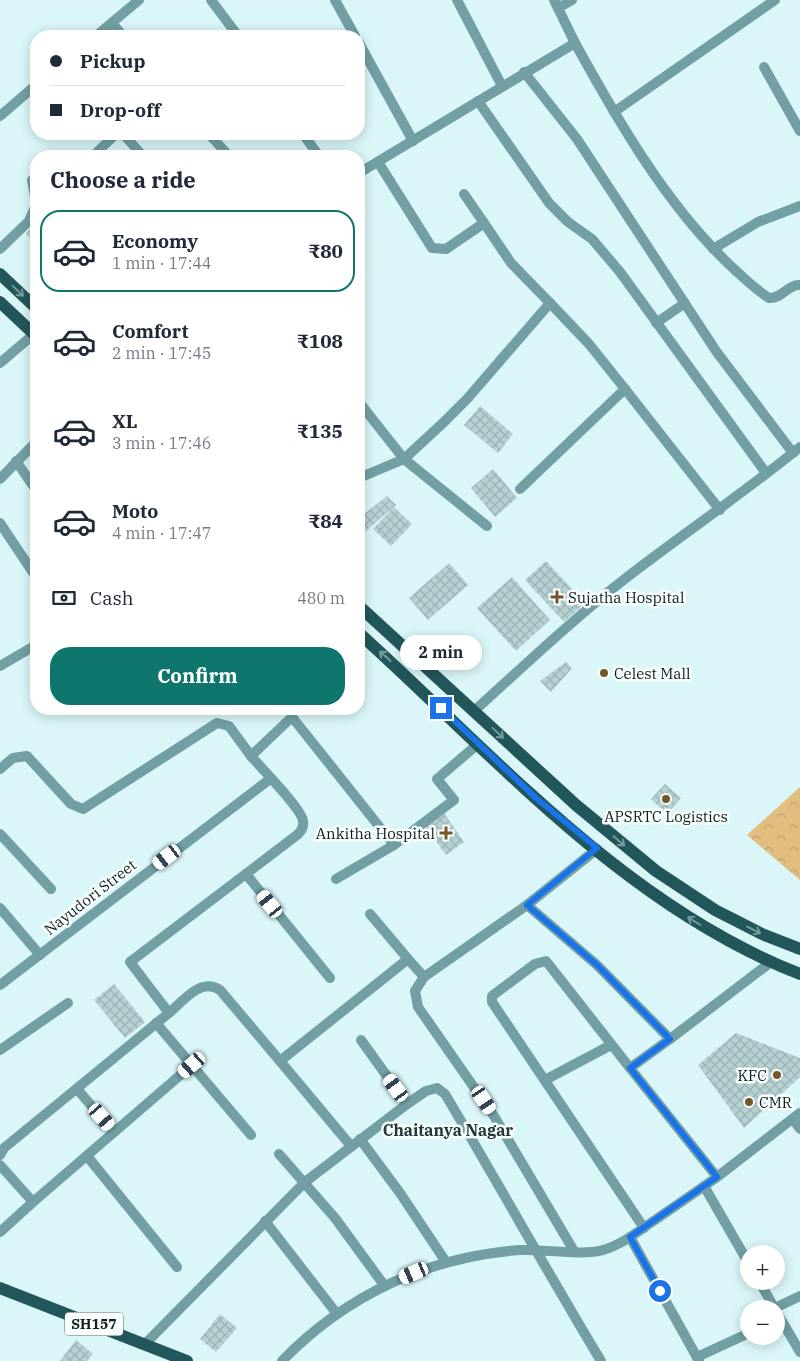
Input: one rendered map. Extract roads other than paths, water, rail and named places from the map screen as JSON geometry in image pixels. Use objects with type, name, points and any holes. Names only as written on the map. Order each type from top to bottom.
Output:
[{"type":"main road","points":[[0,274],[30,302]]},
{"type":"main road","points":[[0,302],[30,330]]},
{"type":"main road","points":[[365,611],[576,805],[656,871],[715,910],[762,934],[800,949]]},
{"type":"main road","points":[[365,639],[536,798],[597,848],[693,921],[771,962],[800,974]]},
{"type":"main road","name":"SH157","points":[[0,1288],[187,1361]]},
{"type":"street","points":[[103,30],[139,0]]},
{"type":"street","points":[[211,0],[234,30]]},
{"type":"street","points":[[335,0],[352,30]]},
{"type":"street","points":[[457,0],[502,86]]},
{"type":"street","points":[[572,0],[556,4],[575,43],[614,112],[684,215],[713,249],[769,298],[777,297],[792,286],[800,285]]},
{"type":"street","points":[[614,112],[775,0]]},
{"type":"street","points":[[112,23],[118,30]]},
{"type":"street","points":[[365,170],[575,43]]},
{"type":"street","points":[[365,55],[413,141]]},
{"type":"street","points":[[764,67],[800,131]]},
{"type":"street","points":[[474,711],[584,612],[661,551],[720,510],[797,450],[716,351],[577,139],[524,72]]},
{"type":"street","points":[[0,116],[30,90]]},
{"type":"street","points":[[478,101],[549,203],[605,253],[766,473]]},
{"type":"street","points":[[99,150],[110,140]]},
{"type":"street","points":[[128,140],[138,150]]},
{"type":"street","points":[[214,140],[224,150]]},
{"type":"street","points":[[378,162],[432,248],[446,249],[484,223]]},
{"type":"street","points":[[464,194],[512,263],[589,344],[720,510]]},
{"type":"street","points":[[713,249],[758,222],[800,206]]},
{"type":"street","points":[[0,249],[28,221],[30,216]]},
{"type":"street","points":[[365,475],[404,459],[467,399],[550,303]]},
{"type":"street","points":[[656,323],[685,303]]},
{"type":"street","points":[[0,363],[30,339]]},
{"type":"street","points":[[520,488],[625,388]]},
{"type":"street","points":[[365,410],[404,459],[487,526]]},
{"type":"street","points":[[0,479],[30,448]]},
{"type":"street","points":[[16,461],[30,481]]},
{"type":"street","points":[[0,522],[30,568]]},
{"type":"street","points":[[0,666],[30,648]]},
{"type":"street","points":[[251,756],[292,717],[394,845]]},
{"type":"street","points":[[0,769],[13,758],[27,756],[71,804],[83,809],[217,723],[229,726],[251,756],[298,810],[303,821],[303,827],[298,835],[130,962],[169,1013]]},
{"type":"street","points":[[336,879],[394,845],[454,800],[437,779],[478,744]]},
{"type":"street","name":"Nayudori Street","points":[[0,985],[270,779]]},
{"type":"street","points":[[0,834],[51,889]]},
{"type":"street","points":[[574,1251],[494,1116],[418,1006],[414,991],[424,977],[527,905],[597,848]]},
{"type":"street","points":[[246,874],[330,978]]},
{"type":"street","points":[[527,905],[597,965],[670,1039]]},
{"type":"street","points":[[0,908],[40,955]]},
{"type":"street","points":[[370,914],[424,977]]},
{"type":"street","points":[[280,1061],[408,959]]},
{"type":"street","points":[[644,1228],[491,999],[494,992],[543,960],[550,964],[611,1045],[717,1177]]},
{"type":"street","points":[[630,1068],[771,962]]},
{"type":"street","points":[[0,1155],[4,1148],[156,1023],[197,990],[210,985],[220,990],[351,1146]]},
{"type":"street","points":[[0,1050],[68,1003]]},
{"type":"street","points":[[156,1023],[251,1135]]},
{"type":"street","points":[[361,1040],[408,1104]]},
{"type":"street","points":[[544,1080],[611,1045]]},
{"type":"street","points":[[0,1232],[192,1065]]},
{"type":"street","points":[[145,1344],[305,1182],[408,1104],[431,1089],[437,1088],[445,1094],[521,1221],[533,1249],[601,1361]]},
{"type":"street","points":[[77,1089],[114,1132]]},
{"type":"street","points":[[282,1361],[337,1314],[384,1285],[446,1262],[474,1255],[533,1249],[602,1250],[644,1228],[717,1177],[796,1116],[800,1129]]},
{"type":"street","points":[[360,1139],[400,1193],[446,1262]]},
{"type":"street","points":[[279,1154],[335,1218],[384,1285]]},
{"type":"street","points":[[87,1156],[177,1267]]},
{"type":"street","points":[[0,1165],[33,1202]]},
{"type":"street","points":[[704,1186],[740,1248]]},
{"type":"street","points":[[265,1221],[337,1314]]},
{"type":"street","points":[[630,1237],[698,1359],[740,1338]]},
{"type":"street","points":[[785,1307],[800,1296]]},
{"type":"street","points":[[785,1328],[800,1352]]},
{"type":"place","name":"Sujatha Hospital","points":[[557,597]]},
{"type":"place","name":"Celest Mall","points":[[604,673]]},
{"type":"place","name":"APSRTC Logistics","points":[[666,799]]},
{"type":"place","name":"Ankitha Hospital","points":[[446,833]]},
{"type":"place","name":"KFC","points":[[777,1075]]},
{"type":"place","name":"CMR","points":[[749,1102]]},
{"type":"district","name":"Chaitanya Nagar","points":[[448,1130]]}]
